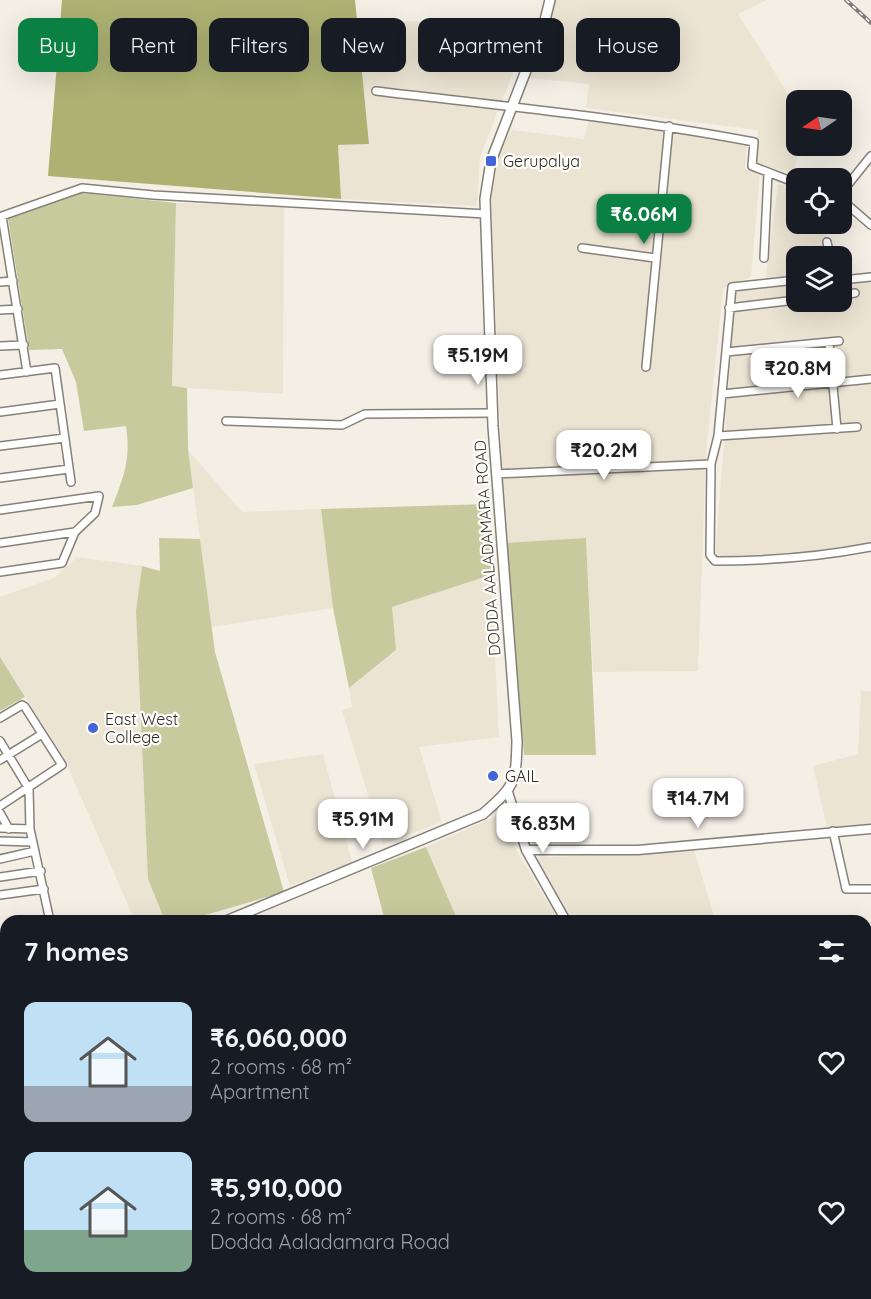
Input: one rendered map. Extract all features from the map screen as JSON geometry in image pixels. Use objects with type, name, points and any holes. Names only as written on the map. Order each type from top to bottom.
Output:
[{"type":"main road","name":"DODDA AALADAMARA ROAD","points":[[508,792],[516,767],[517,741],[492,413],[486,214],[491,161],[544,24],[550,0]]},
{"type":"main road","points":[[240,915],[483,814],[508,792]]},
{"type":"street","points":[[376,91],[669,126],[754,142],[752,166],[786,179]]},
{"type":"street","points":[[646,367],[669,126]]},
{"type":"street","points":[[852,180],[871,156]]},
{"type":"street","points":[[764,258],[768,173]]},
{"type":"street","points":[[27,372],[13,281],[3,245],[2,216],[82,188],[164,196],[486,214]]},
{"type":"street","points":[[852,209],[871,225]]},
{"type":"street","points":[[826,242],[827,246]]},
{"type":"street","points":[[582,248],[656,258]]},
{"type":"street","points":[[852,279],[871,277]]},
{"type":"street","points":[[0,282],[13,281]]},
{"type":"street","points":[[786,281],[732,287],[718,436],[711,464],[710,555],[713,561],[817,558],[871,547]]},
{"type":"street","points":[[729,308],[786,301]]},
{"type":"street","points":[[0,310],[18,309]]},
{"type":"street","points":[[726,352],[829,343],[839,340]]},
{"type":"street","points":[[829,343],[837,429]]},
{"type":"street","points":[[0,346],[24,345]]},
{"type":"street","points":[[0,375],[55,368],[71,482]]},
{"type":"street","points":[[722,394],[871,379]]},
{"type":"street","points":[[0,412],[60,404]]},
{"type":"street","points":[[226,421],[342,425],[365,414],[492,413]]},
{"type":"street","points":[[718,436],[857,427]]},
{"type":"street","points":[[0,446],[65,438]]},
{"type":"street","points":[[496,474],[711,464]]},
{"type":"street","points":[[0,478],[69,469]]},
{"type":"street","points":[[0,510],[99,496],[95,513],[75,532],[62,563],[0,572]]},
{"type":"street","points":[[0,543],[75,532]]},
{"type":"street","points":[[0,718],[22,705],[62,765],[0,806]]},
{"type":"street","points":[[0,760],[42,734]]},
{"type":"street","points":[[0,741],[28,787],[30,829],[49,915]]},
{"type":"street","points":[[508,792],[526,850],[563,915]]},
{"type":"street","points":[[0,813],[9,829]]},
{"type":"street","points":[[0,828],[30,829]]},
{"type":"street","points":[[526,850],[638,850],[871,829]]},
{"type":"street","points":[[833,831],[846,890],[871,890]]},
{"type":"street","points":[[0,841],[33,842]]},
{"type":"street","points":[[0,859],[35,851]]},
{"type":"street","points":[[0,877],[41,871]]},
{"type":"street","points":[[0,895],[44,889]]},
{"type":"shaded area","points":[[554,0],[767,0],[738,14],[786,90],[786,156],[798,156],[794,168],[786,168],[786,172],[756,163],[758,130],[586,108],[589,84],[529,78],[531,72],[564,72],[564,18],[548,18]]},
{"type":"shaded area","points":[[406,21],[418,22],[418,72],[513,72],[480,157],[477,206],[341,199],[338,145],[369,144],[362,72],[406,72]]},
{"type":"shaded area","points":[[589,119],[747,144],[745,169],[760,172],[751,277],[723,288],[706,454],[698,671],[593,672],[586,538],[505,543],[491,196],[496,155],[512,130],[584,139]]},
{"type":"shaded area","points":[[778,184],[786,186],[786,234],[826,234],[830,246],[786,246],[786,312],[852,312],[852,285],[871,282],[871,544],[853,549],[715,557],[736,290],[765,281]]},
{"type":"shaded area","points":[[176,203],[284,206],[283,394],[172,387]]},
{"type":"shaded area","points":[[188,450],[242,512],[321,509],[333,608],[212,627]]},
{"type":"shaded area","name":"East West College","points":[[77,557],[142,566],[136,611],[148,879],[163,915],[132,915],[64,758],[0,657],[0,597],[54,578]]},
{"type":"shaded area","points":[[491,575],[499,737],[419,747],[442,822],[383,844],[342,710],[352,707],[349,688],[396,651],[392,607]]},
{"type":"shaded area","points":[[861,691],[871,691],[871,824],[827,828],[813,766],[858,754]]},
{"type":"shaded area","points":[[323,754],[352,862],[290,886],[254,764]]},
{"type":"shaded area","points":[[501,814],[515,848],[555,915],[455,915],[426,847]]},
{"type":"shaded area","points":[[694,850],[714,915],[567,915],[533,858]]},
{"type":"green space","points":[[62,0],[355,0],[357,18],[321,18],[321,72],[362,72],[369,144],[338,145],[341,199],[48,176],[56,72],[98,72],[98,18],[61,18]]},
{"type":"green space","points":[[82,193],[176,203],[172,386],[187,388],[188,450],[193,488],[137,505],[112,507],[127,458],[126,426],[84,431],[76,382],[62,349],[29,350],[8,218]]},
{"type":"green space","points":[[487,504],[491,575],[392,607],[396,650],[349,688],[333,608],[321,509]]},
{"type":"green space","points":[[159,538],[200,539],[215,652],[284,892],[205,915],[163,915],[148,879],[136,611],[142,566],[160,571]]},
{"type":"green space","points":[[586,538],[596,755],[524,755],[505,543]]},
{"type":"green space","points":[[0,657],[25,697],[0,711]]},
{"type":"green space","points":[[426,847],[455,915],[383,915],[371,868]]},
{"type":"railway","points":[[846,0],[871,23]]},
{"type":"place","name":"Gerupalya","points":[[491,161]]},
{"type":"place","name":"East West College","points":[[93,728]]},
{"type":"place","name":"GAIL","points":[[493,776]]}]
